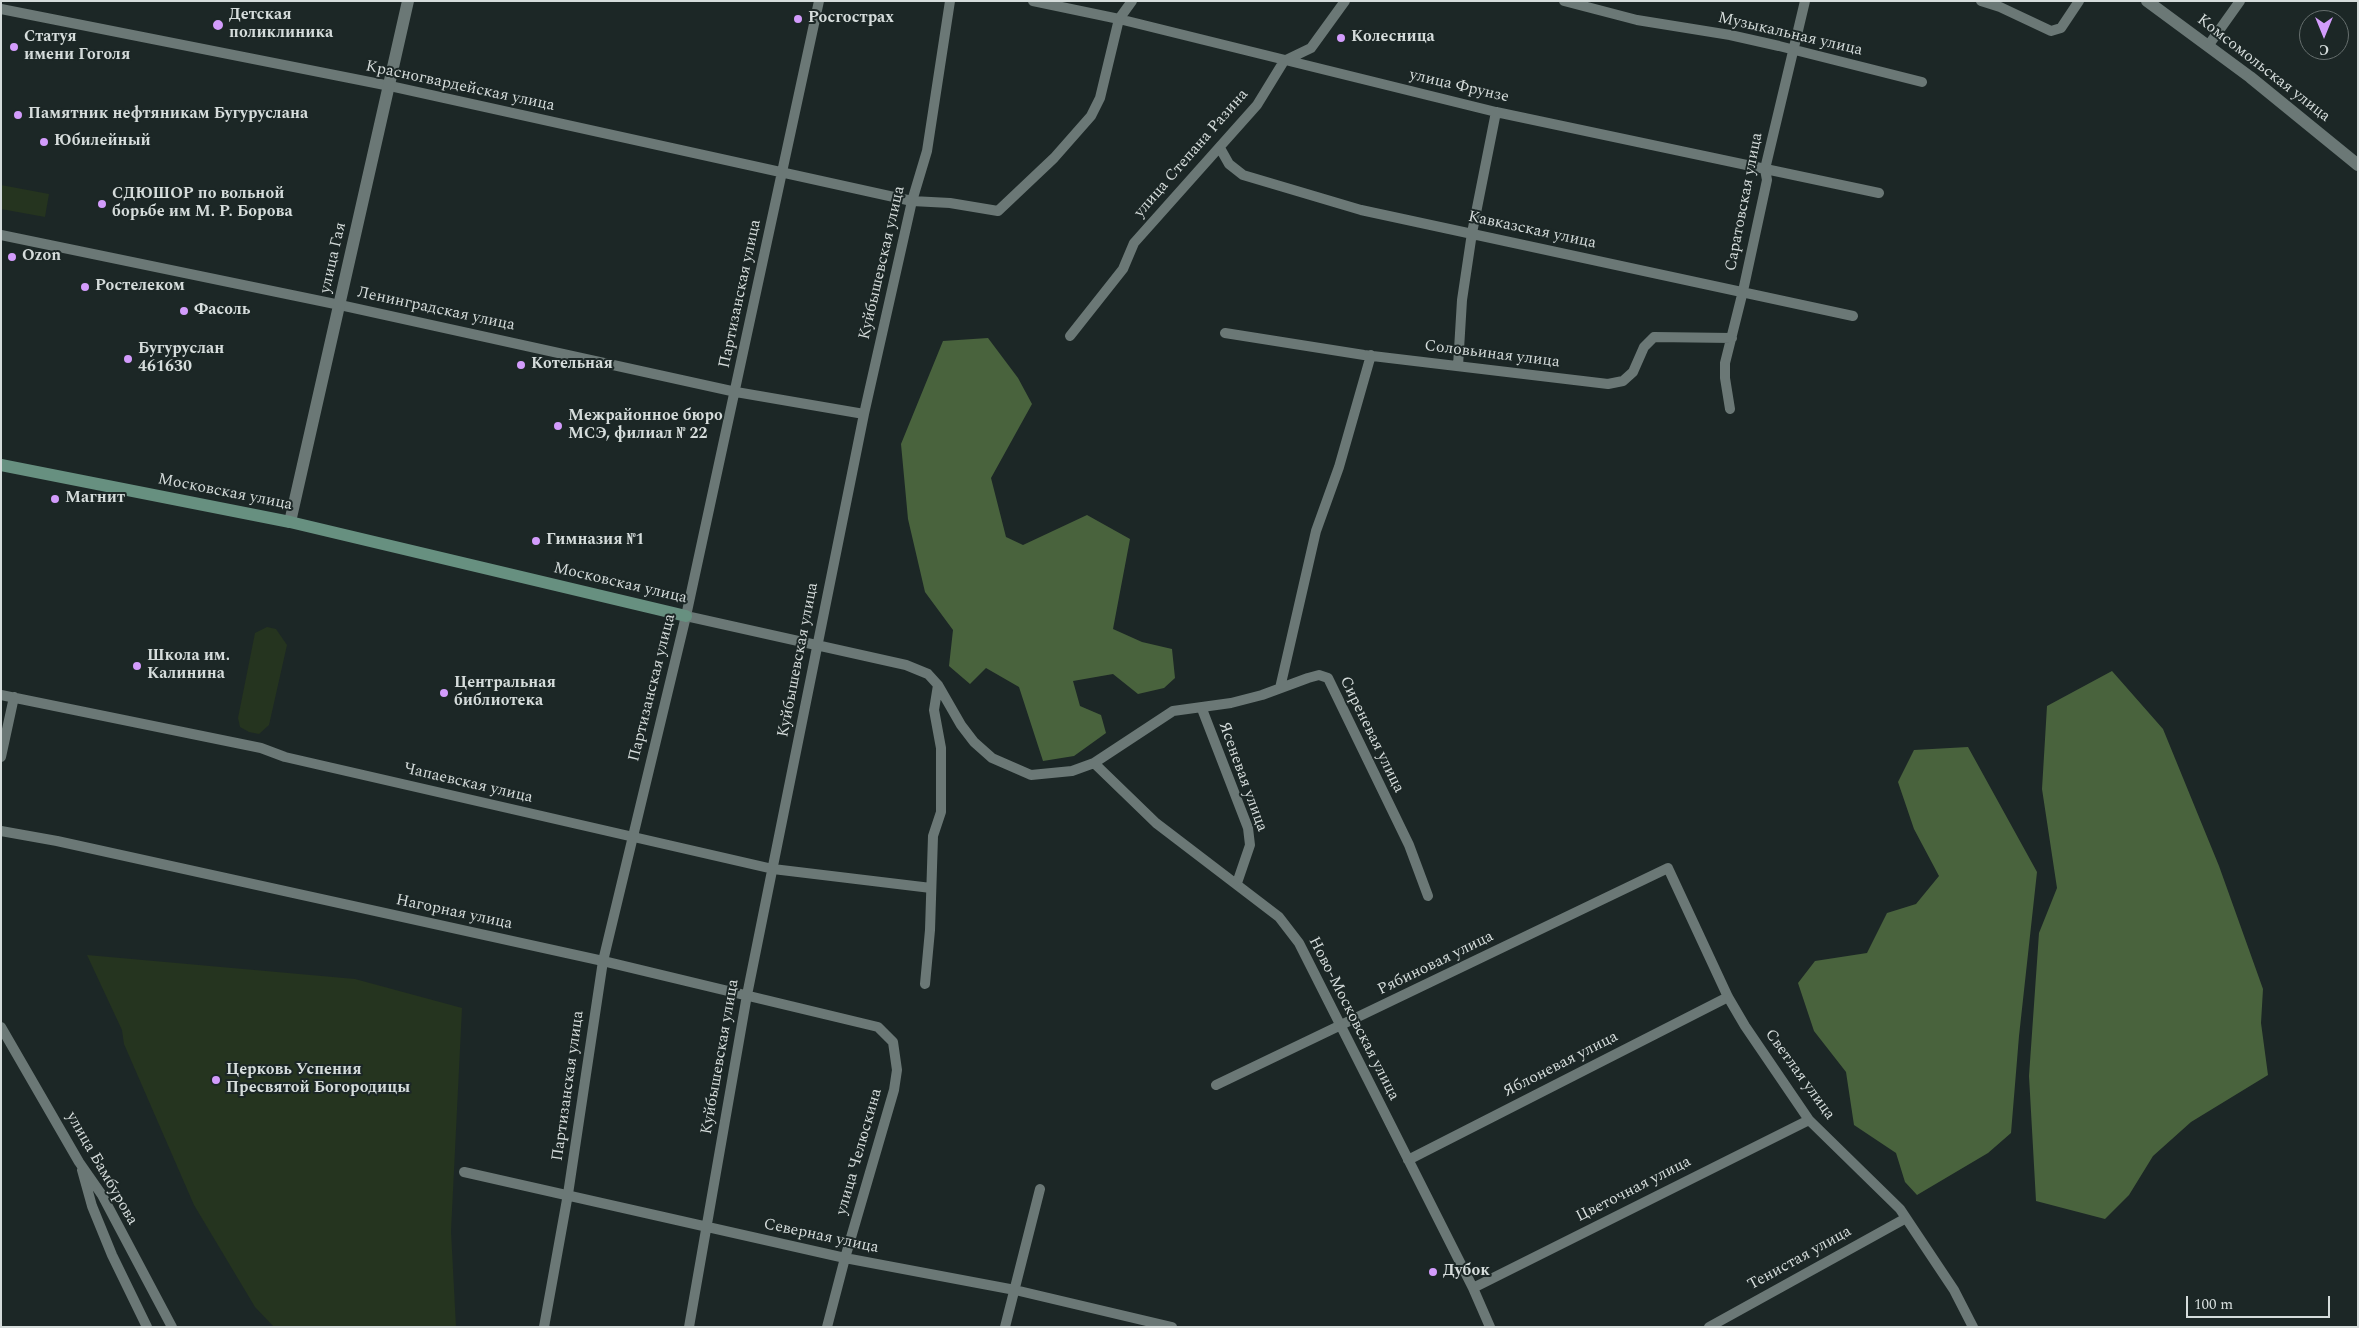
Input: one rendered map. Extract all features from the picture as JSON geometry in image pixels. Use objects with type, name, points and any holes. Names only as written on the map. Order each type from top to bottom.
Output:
[{"type":"main road","name":"Московская улица","points":[[1,465],[290,522],[686,616]]},
{"type":"street","name":"улица Гая","points":[[290,522],[408,1]]},
{"type":"street","name":"Партизанская улица","points":[[544,1327],[568,1194],[603,962],[686,616],[736,392],[818,1]]},
{"type":"street","name":"Куйбышевская улица","points":[[689,1327],[747,995],[864,414],[912,201],[928,151],[950,1]]},
{"type":"street","name":"улица Фрунзе","points":[[1033,1],[1119,19],[1496,112],[1879,193]]},
{"type":"street","points":[[1119,19],[1132,1]]},
{"type":"street","points":[[1284,61],[1311,48],[1345,1]]},
{"type":"street","name":"Музыкальная улица","points":[[1564,1],[1637,20],[1730,35],[1922,82]]},
{"type":"street","name":"Саратовская улица","points":[[1730,409],[1725,378],[1725,362],[1743,291],[1767,180],[1765,169],[1806,1]]},
{"type":"street","points":[[1981,1],[2000,7],[2051,31],[2061,28],[2079,1]]},
{"type":"street","name":"Комсомольская улица","points":[[2147,1],[2250,77],[2358,165]]},
{"type":"street","points":[[2208,46],[2240,1]]},
{"type":"street","name":"Красногвардейская улица","points":[[1,9],[390,86],[569,127],[912,201],[950,203],[998,211],[1054,158],[1091,116],[1100,98],[1119,19]]},
{"type":"street","name":"улица Степана Разина","points":[[1070,336],[1123,269],[1134,244],[1257,105],[1284,61]]},
{"type":"street","points":[[1458,366],[1462,300],[1472,233],[1496,112]]},
{"type":"street","name":"Кавказская улица","points":[[1220,148],[1229,164],[1243,175],[1361,210],[1853,316]]},
{"type":"street","name":"Ленинградская улица","points":[[1,235],[340,305],[736,392],[864,414]]},
{"type":"street","name":"Соловьиная улица","points":[[1226,333],[1371,356],[1608,384],[1623,381],[1633,372],[1644,347],[1654,337],[1732,338]]},
{"type":"street","points":[[1280,688],[1316,531],[1339,467],[1371,356]]},
{"type":"street","name":"Московская улица","points":[[686,616],[817,647],[906,665],[928,674],[938,685],[961,726],[974,742],[992,758],[1031,775],[1072,771],[1094,763],[1173,711]]},
{"type":"street","name":"Сиреневая улица","points":[[1173,711],[1202,709],[1254,697],[1319,675],[1328,678],[1409,846],[1428,896]]},
{"type":"street","points":[[925,984],[930,930],[933,836],[941,812],[941,748],[934,710],[934,698],[938,685]]},
{"type":"street","name":"Чапаевская улица","points":[[1,695],[261,748],[285,757],[772,869],[931,888]]},
{"type":"street","points":[[1,757],[14,698]]},
{"type":"street","name":"Ясеневая улица","points":[[1202,709],[1248,828],[1250,844],[1237,883]]},
{"type":"street","name":"Ново-Московская улица","points":[[1094,763],[1156,823],[1237,883],[1279,917],[1299,943],[1473,1288],[1490,1327]]},
{"type":"street","name":"Нагорная улица","points":[[1,831],[57,841],[747,995],[878,1027],[893,1042]]},
{"type":"street","name":"Светлая улица","points":[[1668,868],[1728,997],[1808,1120],[1900,1210],[1954,1290],[1973,1327]]},
{"type":"street","name":"Рябиновая улица","points":[[1216,1086],[1668,868]]},
{"type":"street","name":"Яблоневая улица","points":[[1408,1160],[1728,997]]},
{"type":"street","name":"улица Бамбурова","points":[[1,1027],[79,1162],[102,1195],[172,1327]]},
{"type":"street","name":"улица Челюскина","points":[[827,1327],[894,1090],[897,1070],[893,1042]]},
{"type":"street","name":"Цветочная улица","points":[[1473,1288],[1808,1120]]},
{"type":"street","points":[[79,1162],[92,1206],[112,1255],[147,1327]]},
{"type":"street","name":"Северная улица","points":[[464,1172],[568,1194],[706,1228],[845,1258],[1015,1290],[1172,1327]]},
{"type":"street","points":[[1005,1327],[1040,1189]]},
{"type":"street","name":"Тенистая улица","points":[[1709,1327],[1906,1218]]},
{"type":"green space","points":[[1,185],[49,194],[45,217],[1,209]]},
{"type":"green space","points":[[988,338],[1018,378],[1032,404],[991,478],[1006,537],[1023,545],[1087,515],[1130,539],[1113,629],[1142,642],[1172,649],[1175,678],[1164,688],[1138,694],[1113,674],[1073,681],[1080,706],[1101,715],[1106,733],[1074,756],[1043,761],[1019,687],[986,668],[970,684],[949,666],[953,630],[925,592],[908,519],[901,444],[943,341]]},
{"type":"green space","points":[[267,627],[276,629],[287,645],[269,725],[259,734],[249,732],[240,727],[238,718],[255,633]]},
{"type":"green space","points":[[2112,671],[2163,729],[2219,866],[2263,989],[2261,1023],[2268,1075],[2191,1122],[2153,1156],[2129,1195],[2105,1219],[2036,1201],[2029,1076],[2039,933],[2057,888],[2042,789],[2047,706]]},
{"type":"green space","points":[[1968,747],[2037,872],[2019,1036],[2011,1133],[1988,1153],[1917,1195],[1905,1182],[1896,1153],[1854,1125],[1846,1072],[1814,1031],[1798,983],[1815,961],[1867,953],[1887,913],[1916,904],[1939,876],[1914,829],[1898,782],[1914,750]]},
{"type":"green space","points":[[87,955],[355,979],[462,1008],[451,1231],[456,1327],[274,1327],[255,1307],[194,1205],[124,1044],[122,1030]]},
{"type":"place","name":"Росгострах","points":[[798,19]]},
{"type":"place","name":"Детская поликлиника","points":[[218,25]]},
{"type":"place","name":"Колесница","points":[[1341,38]]},
{"type":"place","name":"Статуя имени Гоголя","points":[[14,47]]},
{"type":"place","name":"Памятник нефтяникам Бугуруслана","points":[[18,115]]},
{"type":"place","name":"Юбилейный","points":[[44,142]]},
{"type":"place","name":"СДЮШОР по вольной борьбе им М. Р. Борова","points":[[102,204]]},
{"type":"place","name":"Ozon","points":[[12,257]]},
{"type":"place","name":"Ростелеком","points":[[85,287]]},
{"type":"place","name":"Фасоль","points":[[184,311]]},
{"type":"place","name":"Бугуруслан 461630","points":[[128,359]]},
{"type":"place","name":"Котельная","points":[[521,365]]},
{"type":"place","name":"Межрайонное бюро МСЭ, филиал № 22","points":[[558,426]]},
{"type":"place","name":"Магнит","points":[[55,499]]},
{"type":"place","name":"Гимназия №1","points":[[536,541]]},
{"type":"place","name":"Школа им. Калинина","points":[[137,666]]},
{"type":"place","name":"Центральная библиотека","points":[[444,693]]},
{"type":"place","name":"Церковь Успения Пресвятой Богородицы","points":[[216,1080]]},
{"type":"place","name":"Дубок","points":[[1433,1272]]}]
